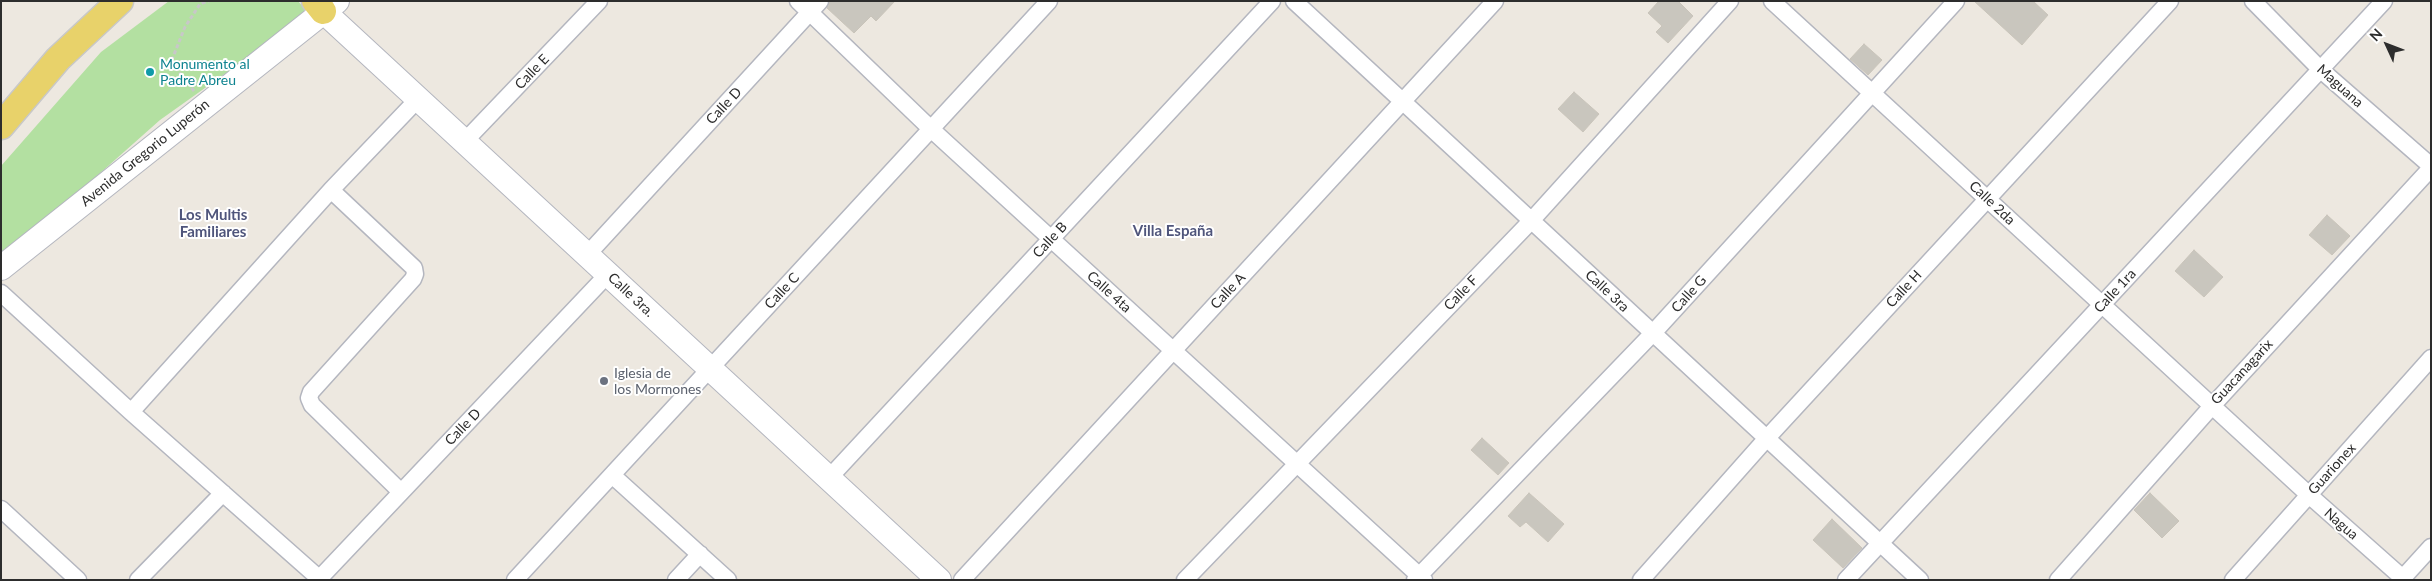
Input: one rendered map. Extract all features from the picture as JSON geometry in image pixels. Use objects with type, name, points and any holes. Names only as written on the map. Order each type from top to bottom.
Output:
[{"type":"main road","points":[[1,126],[58,60],[120,1]]},
{"type":"main road","name":"Calle 3ra.","points":[[327,4],[418,99],[939,580]]},
{"type":"main road","name":"Avenida Gregorio Luperón","points":[[1,268],[205,105],[327,4]]},
{"type":"street","name":"Calle E","points":[[464,142],[599,1]]},
{"type":"street","name":"Calle C","points":[[515,580],[1049,1]]},
{"type":"street","name":"Calle B","points":[[829,478],[1272,1]]},
{"type":"street","name":"Calle 3ra","points":[[1294,1],[1920,580]]},
{"type":"street","name":"Calle A","points":[[962,580],[1495,1]]},
{"type":"street","name":"Calle F","points":[[1185,580],[1531,221],[1730,1]]},
{"type":"street","name":"Calle 2da","points":[[1772,1],[2212,406]]},
{"type":"street","name":"Calle G","points":[[1419,578],[1653,333],[1956,1]]},
{"type":"street","name":"Calle H","points":[[1641,580],[1767,438],[2170,1]]},
{"type":"street","name":"Maguana","points":[[2252,1],[2321,70],[2431,167]]},
{"type":"street","name":"Calle 1ra","points":[[1846,580],[2384,1]]},
{"type":"street","name":"Calle 4ta","points":[[810,5],[931,129],[1419,578]]},
{"type":"street","name":"Calle D","points":[[587,255],[810,5]]},
{"type":"street","points":[[131,412],[331,190],[418,99]]},
{"type":"street","name":"Guacanagarix","points":[[2058,580],[2212,406],[2431,167]]},
{"type":"street","points":[[331,190],[414,268],[415,274],[413,279],[311,392],[310,398],[312,405],[401,492]]},
{"type":"street","name":"Calle D","points":[[319,579],[608,274]]},
{"type":"street","points":[[1,293],[131,412],[319,579]]},
{"type":"street","name":"Guarionex","points":[[2233,580],[2431,358]]},
{"type":"street","name":"Nagua","points":[[2212,406],[2403,579]]},
{"type":"street","points":[[612,475],[728,580]]},
{"type":"street","points":[[138,580],[223,493]]},
{"type":"street","points":[[1,509],[78,580]]},
{"type":"street","points":[[2403,579],[2431,547]]},
{"type":"street","points":[[676,580],[700,554]]},
{"type":"path","points":[[205,105],[170,62],[185,27],[199,2],[209,1]]},
{"type":"green space","points":[[169,1],[298,1],[309,14],[160,120],[1,261],[1,166],[101,52]]},
{"type":"building","points":[[830,1],[895,1],[876,21],[871,16],[854,33],[827,8]]},
{"type":"building","points":[[1659,1],[1678,1],[1693,16],[1668,43],[1656,32],[1662,26],[1648,13]]},
{"type":"building","points":[[1974,1],[2033,1],[2048,15],[2022,45]]},
{"type":"building","points":[[1864,44],[1882,60],[1868,75],[1850,59]]},
{"type":"building","points":[[1574,92],[1599,114],[1583,132],[1558,109]]},
{"type":"building","points":[[2327,215],[2350,236],[2332,255],[2309,235]]},
{"type":"building","points":[[2194,250],[2223,277],[2204,297],[2175,271]]},
{"type":"building","points":[[1482,438],[1509,463],[1498,475],[1471,450]]},
{"type":"building","points":[[1529,493],[1564,524],[1548,542],[1526,522],[1520,527],[1508,516]]},
{"type":"building","points":[[2150,493],[2179,521],[2162,538],[2134,510]]},
{"type":"building","points":[[1832,519],[1862,548],[1843,568],[1813,540]]},
{"type":"place","name":"Monumento al Padre Abreu","points":[[150,72]]},
{"type":"place","name":"Iglesia de los Mormones","points":[[604,381]]},
{"type":"district","name":"Los Multis Familiares","points":[[213,224]]},
{"type":"district","name":"Villa España","points":[[1173,231]]}]
